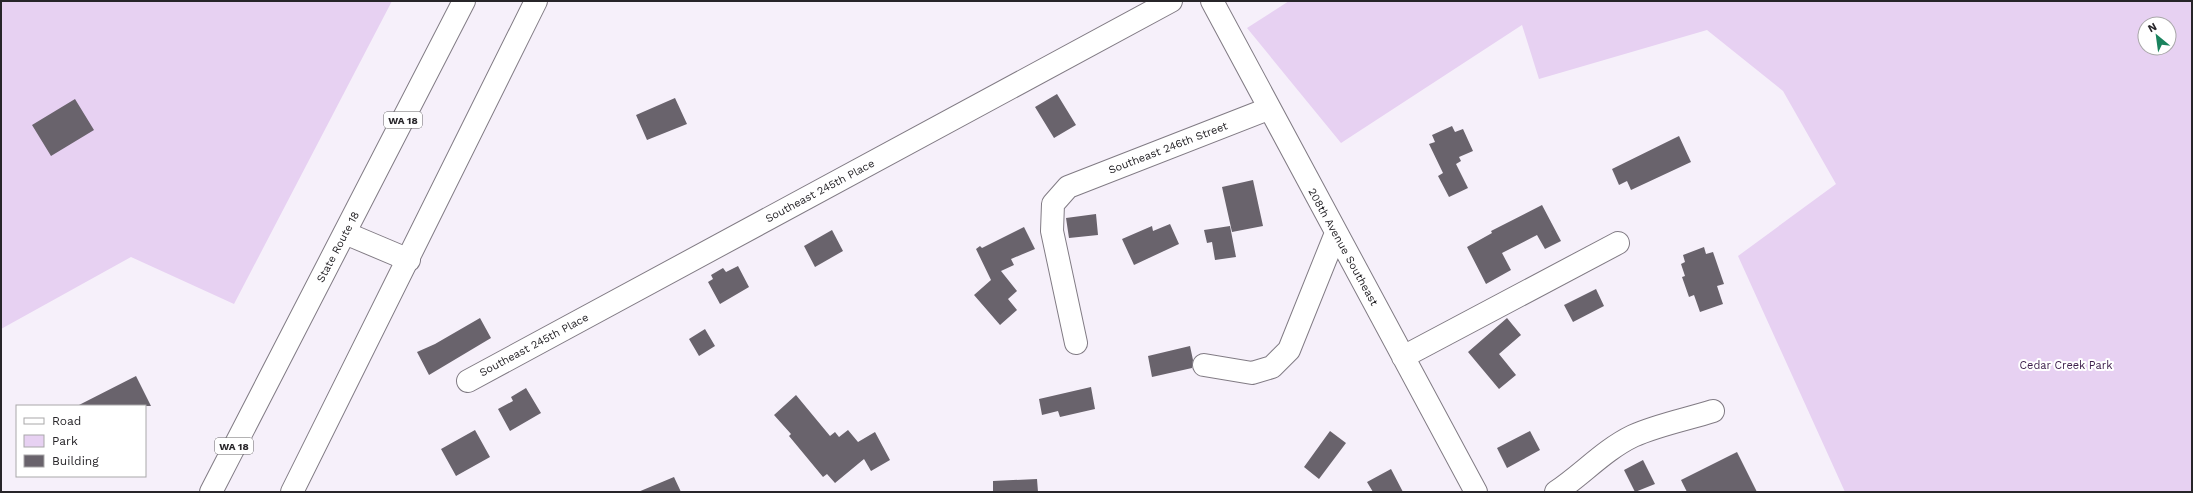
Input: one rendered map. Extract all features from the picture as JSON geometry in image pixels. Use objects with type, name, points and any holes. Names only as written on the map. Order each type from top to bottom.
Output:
[{"type":"main road","name":"State Route 18","points":[[211,492],[464,1]]},
{"type":"main road","points":[[292,492],[536,1]]},
{"type":"main road","name":"Southeast 245th Place","points":[[468,381],[1171,1]]},
{"type":"main road","name":"208th Avenue Southeast","points":[[1212,1],[1268,109],[1476,492]]},
{"type":"main road","name":"Southeast 246th Street","points":[[1076,343],[1052,230],[1053,204],[1068,187],[1268,109]]},
{"type":"main road","points":[[345,233],[408,260]]},
{"type":"main road","points":[[1204,365],[1252,373],[1272,367],[1288,350],[1336,233]]},
{"type":"main road","points":[[1403,357],[1618,243]]},
{"type":"main road","points":[[1556,492],[1572,482],[1598,457],[1634,436],[1713,411]]},
{"type":"green space","points":[[1,1],[392,1],[234,304],[131,257],[1,329]]},
{"type":"green space","name":"Cedar Creek Park","points":[[1289,1],[2192,1],[2192,492],[1845,492],[1738,256],[1836,184],[1783,91],[1707,30],[1539,79],[1522,25],[1341,143],[1247,28]]},
{"type":"building","points":[[1057,94],[1076,125],[1054,138],[1035,107]]},
{"type":"building","points":[[675,98],[687,124],[647,140],[636,115]]},
{"type":"building","points":[[75,99],[94,130],[51,156],[32,125]]},
{"type":"building","points":[[1452,126],[1455,132],[1463,129],[1473,151],[1459,157],[1461,161],[1456,164],[1468,188],[1449,197],[1438,176],[1443,173],[1429,144],[1435,142],[1432,135]]},
{"type":"building","points":[[1679,136],[1691,162],[1631,190],[1627,181],[1619,185],[1612,169]]},
{"type":"building","points":[[1253,180],[1263,226],[1232,232],[1222,187]]},
{"type":"building","points":[[1542,205],[1561,241],[1545,249],[1537,235],[1502,253],[1511,270],[1486,284],[1467,247],[1492,233],[1491,231]]},
{"type":"building","points":[[1096,214],[1098,235],[1069,238],[1066,218]]},
{"type":"building","points":[[1170,224],[1179,244],[1134,265],[1122,239],[1152,226],[1153,231]]},
{"type":"building","points":[[1230,226],[1236,257],[1215,260],[1212,242],[1207,243],[1204,230]]},
{"type":"building","points":[[1024,227],[1035,249],[1011,259],[1014,265],[1001,271],[1017,291],[1008,299],[1017,310],[1000,325],[974,295],[991,280],[976,249],[980,246],[982,248]]},
{"type":"building","points":[[832,230],[843,251],[815,267],[804,246]]},
{"type":"building","points":[[1704,247],[1706,254],[1713,252],[1724,284],[1717,286],[1723,304],[1700,312],[1694,295],[1689,297],[1682,277],[1685,276],[1681,264],[1685,262],[1683,255]]},
{"type":"building","points":[[738,266],[749,287],[720,304],[708,282],[713,279],[711,275],[723,268],[726,272]]},
{"type":"building","points":[[1596,289],[1604,306],[1573,322],[1564,305]]},
{"type":"building","points":[[480,318],[491,338],[429,375],[417,352],[435,344]]},
{"type":"building","points":[[1507,318],[1521,335],[1499,354],[1516,375],[1499,389],[1468,352]]},
{"type":"building","points":[[705,329],[715,346],[699,356],[689,339]]},
{"type":"building","points":[[1190,346],[1193,360],[1192,368],[1152,377],[1148,356]]},
{"type":"building","points":[[136,376],[151,406],[146,405],[79,405]]},
{"type":"building","points":[[1091,387],[1095,409],[1060,417],[1058,411],[1042,415],[1039,399]]},
{"type":"building","points":[[526,388],[541,413],[510,431],[498,409],[513,401],[511,397]]},
{"type":"building","points":[[796,395],[830,436],[835,432],[839,437],[848,430],[858,442],[875,432],[890,460],[871,471],[864,459],[835,483],[827,474],[823,477],[789,436],[791,434],[774,415]]},
{"type":"building","points":[[475,430],[490,457],[456,476],[441,449]]},
{"type":"building","points":[[1330,431],[1346,443],[1319,479],[1304,467]]},
{"type":"building","points":[[1530,431],[1540,450],[1507,468],[1497,448]]},
{"type":"building","points":[[1737,452],[1757,492],[1687,492],[1681,480]]},
{"type":"building","points":[[1643,460],[1655,484],[1635,492],[1624,470]]},
{"type":"building","points":[[1391,469],[1403,492],[1373,492],[1367,482]]},
{"type":"building","points":[[674,477],[681,492],[638,492]]},
{"type":"building","points":[[1037,479],[1038,492],[993,492],[993,481]]}]
